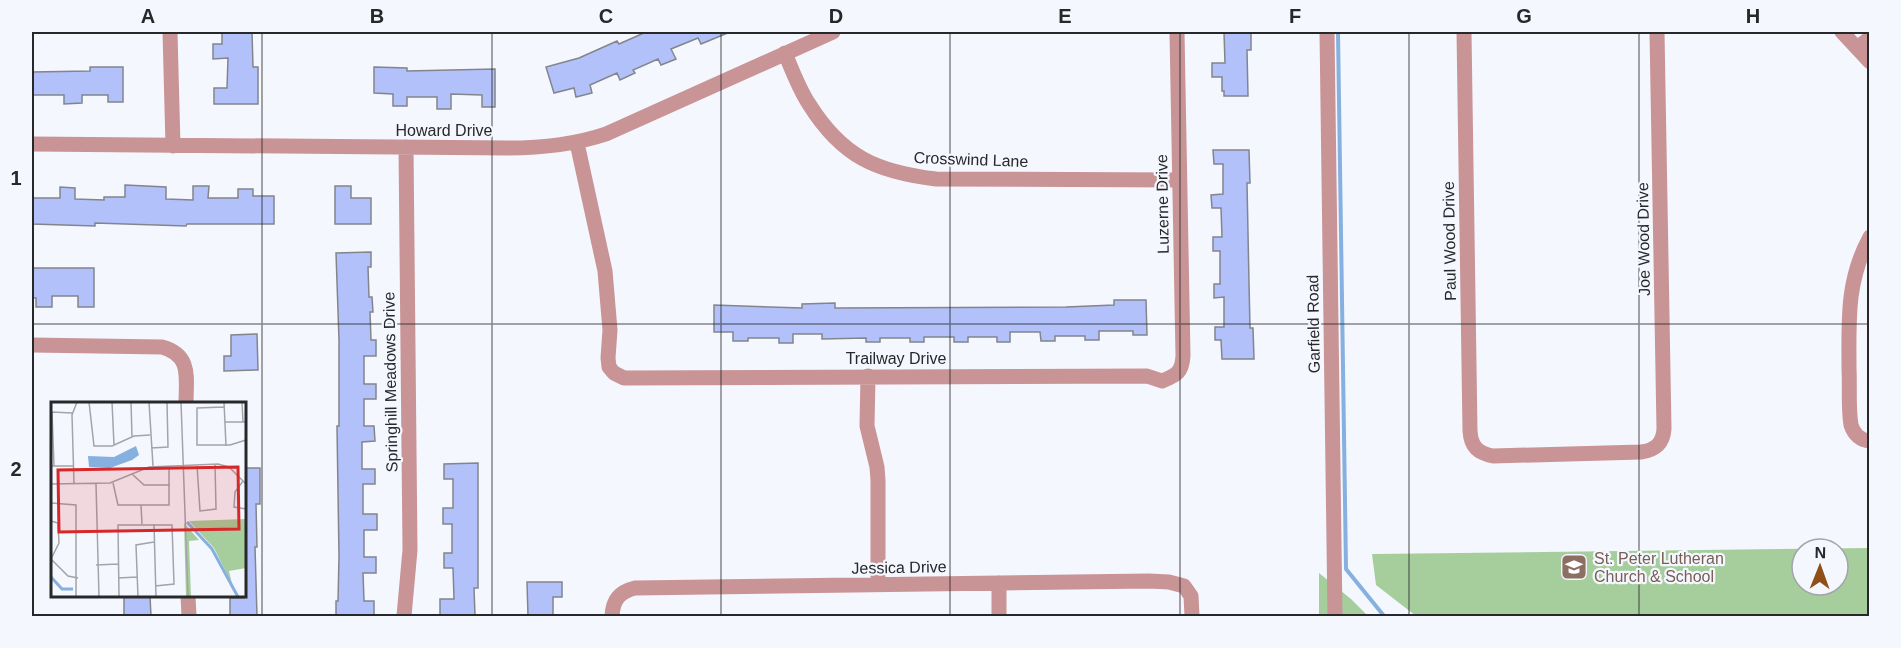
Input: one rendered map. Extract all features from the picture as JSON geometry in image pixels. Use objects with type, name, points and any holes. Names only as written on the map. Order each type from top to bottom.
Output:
[{"type":"street","points":[[170,32],[173,146]]},
{"type":"street","name":"Howard Drive","points":[[32,144],[528,148],[577,143],[606,134],[833,32]]},
{"type":"street","name":"Luzerne Drive","points":[[1177,32],[1183,356],[1182,369],[1178,375]]},
{"type":"street","name":"Garfield Road","points":[[1327,32],[1335,616]]},
{"type":"street","name":"Paul Wood Drive","points":[[1464,32],[1470,431],[1473,445],[1486,455],[1493,456],[1641,452],[1658,445]]},
{"type":"street","name":"Joe Wood Drive","points":[[1657,32],[1664,429],[1658,445]]},
{"type":"street","points":[[1842,32],[1869,62]]},
{"type":"street","points":[[1857,48],[1869,38]]},
{"type":"street","name":"Crosswind Lane","points":[[785,53],[808,104],[831,134],[847,150],[872,164],[903,175],[936,179],[1179,180]]},
{"type":"street","name":"Trailway Drive","points":[[577,143],[605,271],[610,330],[609,367],[614,373],[624,378],[1147,376],[1161,381],[1178,375]]},
{"type":"street","name":"Springhill Meadows Drive","points":[[404,616],[410,550],[406,147]]},
{"type":"street","points":[[1863,438],[1851,424],[1850,417],[1849,300],[1857,263],[1869,237]]},
{"type":"street","points":[[32,345],[162,347],[172,350],[180,355],[185,364],[186,402]]},
{"type":"street","points":[[868,376],[867,426],[878,480],[878,585]]},
{"type":"street","name":"Jessica Drive","points":[[612,616],[616,597],[635,588],[1149,581],[1169,582],[1184,586],[1191,596],[1192,616]]},
{"type":"street","points":[[999,583],[999,616]]},
{"type":"street","points":[[188,597],[189,616]]},
{"type":"green space","name":"St. Peter Lutheran Church & School","points":[[1850,548],[1869,548],[1869,616],[1416,616],[1376,585],[1372,554],[1790,549],[1790,597],[1850,597]]},
{"type":"green space","points":[[1319,573],[1351,599],[1368,616],[1319,616]]},
{"type":"building","points":[[222,32],[252,32],[253,67],[258,67],[258,104],[214,104],[214,88],[227,88],[228,58],[213,59],[213,44],[222,44]]},
{"type":"building","points":[[646,32],[730,32],[701,44],[698,38],[671,49],[676,59],[661,65],[658,59],[633,70],[635,73],[620,80],[617,73],[590,85],[592,93],[576,97],[574,88],[554,93],[546,67],[579,58],[617,41],[619,44]]},
{"type":"building","points":[[1224,32],[1251,32],[1251,50],[1247,50],[1248,96],[1224,96],[1222,77],[1212,77],[1212,63],[1225,63]]},
{"type":"building","points":[[90,67],[123,67],[123,102],[108,102],[108,95],[82,95],[82,103],[64,104],[64,95],[32,95],[32,72],[90,71]]},
{"type":"building","points":[[374,67],[407,68],[407,71],[495,69],[495,107],[482,107],[482,95],[451,94],[451,109],[437,109],[437,97],[407,97],[407,106],[393,106],[393,94],[374,93]]},
{"type":"building","points":[[1213,150],[1249,150],[1250,183],[1247,183],[1250,328],[1253,328],[1254,359],[1222,359],[1221,340],[1215,340],[1215,327],[1224,327],[1224,297],[1214,298],[1214,284],[1220,284],[1220,251],[1213,251],[1213,237],[1222,237],[1221,208],[1212,208],[1211,195],[1223,194],[1223,164],[1214,164]]},
{"type":"building","points":[[125,185],[166,187],[166,199],[193,200],[193,186],[209,186],[208,198],[238,198],[238,189],[253,189],[253,196],[274,196],[274,224],[187,224],[186,226],[95,223],[95,226],[32,224],[32,198],[60,198],[60,187],[75,188],[75,199],[104,200],[104,197],[125,197]]},
{"type":"building","points":[[335,186],[351,186],[351,198],[371,198],[371,224],[335,224]]},
{"type":"building","points":[[371,252],[371,267],[368,267],[369,297],[372,297],[373,312],[370,312],[371,340],[376,340],[376,356],[364,356],[364,384],[376,384],[376,399],[364,399],[364,426],[374,426],[375,441],[362,442],[362,469],[375,469],[375,484],[363,484],[363,514],[377,514],[377,530],[364,530],[364,557],[376,557],[376,573],[363,573],[364,601],[374,601],[374,616],[336,616],[339,557],[337,426],[339,426],[339,340],[336,253]]},
{"type":"building","points":[[32,268],[94,268],[94,307],[78,307],[78,296],[52,296],[52,307],[36,307],[36,298],[32,298]]},
{"type":"building","points":[[1114,300],[1146,300],[1147,335],[1133,335],[1133,331],[1099,331],[1099,340],[1085,340],[1085,336],[1055,336],[1055,341],[1041,341],[1040,332],[1010,332],[1010,342],[997,342],[997,337],[968,337],[968,342],[954,342],[954,337],[924,337],[924,342],[910,342],[910,338],[880,338],[880,342],[866,342],[866,338],[822,339],[822,334],[793,334],[793,343],[779,343],[779,338],[748,338],[748,341],[733,341],[733,332],[714,332],[714,305],[802,308],[802,304],[835,303],[835,308],[1066,307],[1114,305]]},
{"type":"building","points":[[257,334],[258,370],[224,371],[224,356],[231,356],[231,335]]},
{"type":"building","points":[[478,463],[478,588],[474,588],[475,616],[440,615],[440,599],[454,599],[453,568],[444,568],[444,553],[452,553],[452,524],[443,524],[443,508],[453,508],[453,479],[444,479],[444,464]]},
{"type":"building","points":[[246,468],[260,468],[260,504],[256,504],[257,547],[255,547],[257,616],[230,616],[230,598],[246,597]]},
{"type":"building","points":[[527,582],[562,582],[562,597],[553,597],[553,616],[528,616]]},
{"type":"building","points":[[124,597],[150,597],[151,616],[124,616]]},
{"type":"waterway","points":[[1338,32],[1346,569],[1384,616]]},
{"type":"place","name":"St. Peter Lutheran Church & School","points":[[1574,567]]}]
